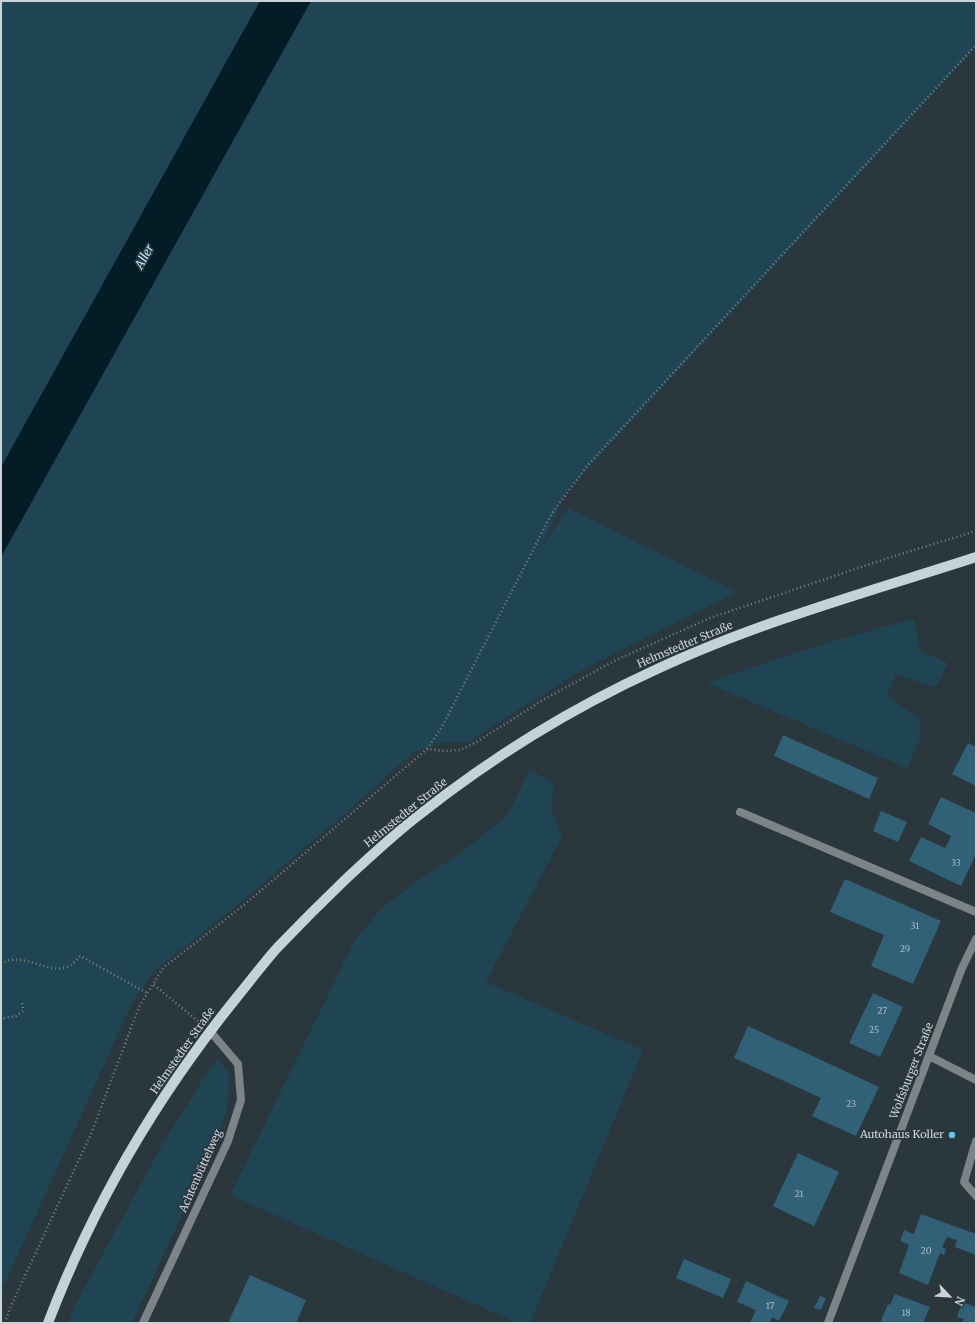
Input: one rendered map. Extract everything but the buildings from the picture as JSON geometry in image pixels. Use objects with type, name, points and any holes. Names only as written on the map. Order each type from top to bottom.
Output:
[{"type":"main road","name":"Helmstedter Straße","points":[[48,1323],[80,1246],[127,1156],[167,1092],[210,1031],[275,950],[376,852],[418,815],[473,775],[529,738],[586,705],[652,671],[717,642],[798,614],[976,557]]},
{"type":"street","points":[[740,812],[976,912]]},
{"type":"street","name":"Wolfsburger Straße","points":[[828,1323],[962,968],[976,939]]},
{"type":"street","name":"Achtenbüttelweg","points":[[143,1323],[228,1141],[241,1100],[238,1064],[210,1031]]},
{"type":"street","points":[[929,1056],[976,1080]]},
{"type":"street","points":[[976,1141],[964,1182],[976,1196]]},
{"type":"path","points":[[427,749],[443,725],[552,513],[565,494],[588,465],[976,45]]},
{"type":"path","points":[[1,964],[6,961],[16,959],[52,968],[62,968],[71,965],[80,956],[147,994]]},
{"type":"path","points":[[154,985],[210,1031]]},
{"type":"path","points":[[1,1015],[4,1018],[16,1016],[23,1011],[21,1001]]},
{"type":"shaded area","points":[[1,1],[976,1],[976,47],[565,493],[541,549],[568,508],[737,592],[577,673],[468,742],[446,742],[415,751],[348,811],[230,911],[154,971],[132,1003],[1,1292]]},
{"type":"shaded area","points":[[914,619],[920,651],[948,663],[936,687],[896,675],[887,695],[919,719],[921,737],[907,768],[707,683],[810,648]]},
{"type":"shaded area","points":[[530,769],[553,784],[552,811],[562,836],[486,982],[643,1050],[530,1323],[517,1323],[230,1195],[355,940],[383,907],[421,878],[455,857],[507,816]]},
{"type":"shaded area","points":[[218,1058],[229,1074],[228,1105],[218,1137],[132,1323],[68,1323],[74,1307],[162,1145]]},
{"type":"water","name":"Aller","points":[[260,1],[311,1],[1,557],[1,467]]},
{"type":"place","name":"Autohaus Koller","points":[[952,1135]]}]
